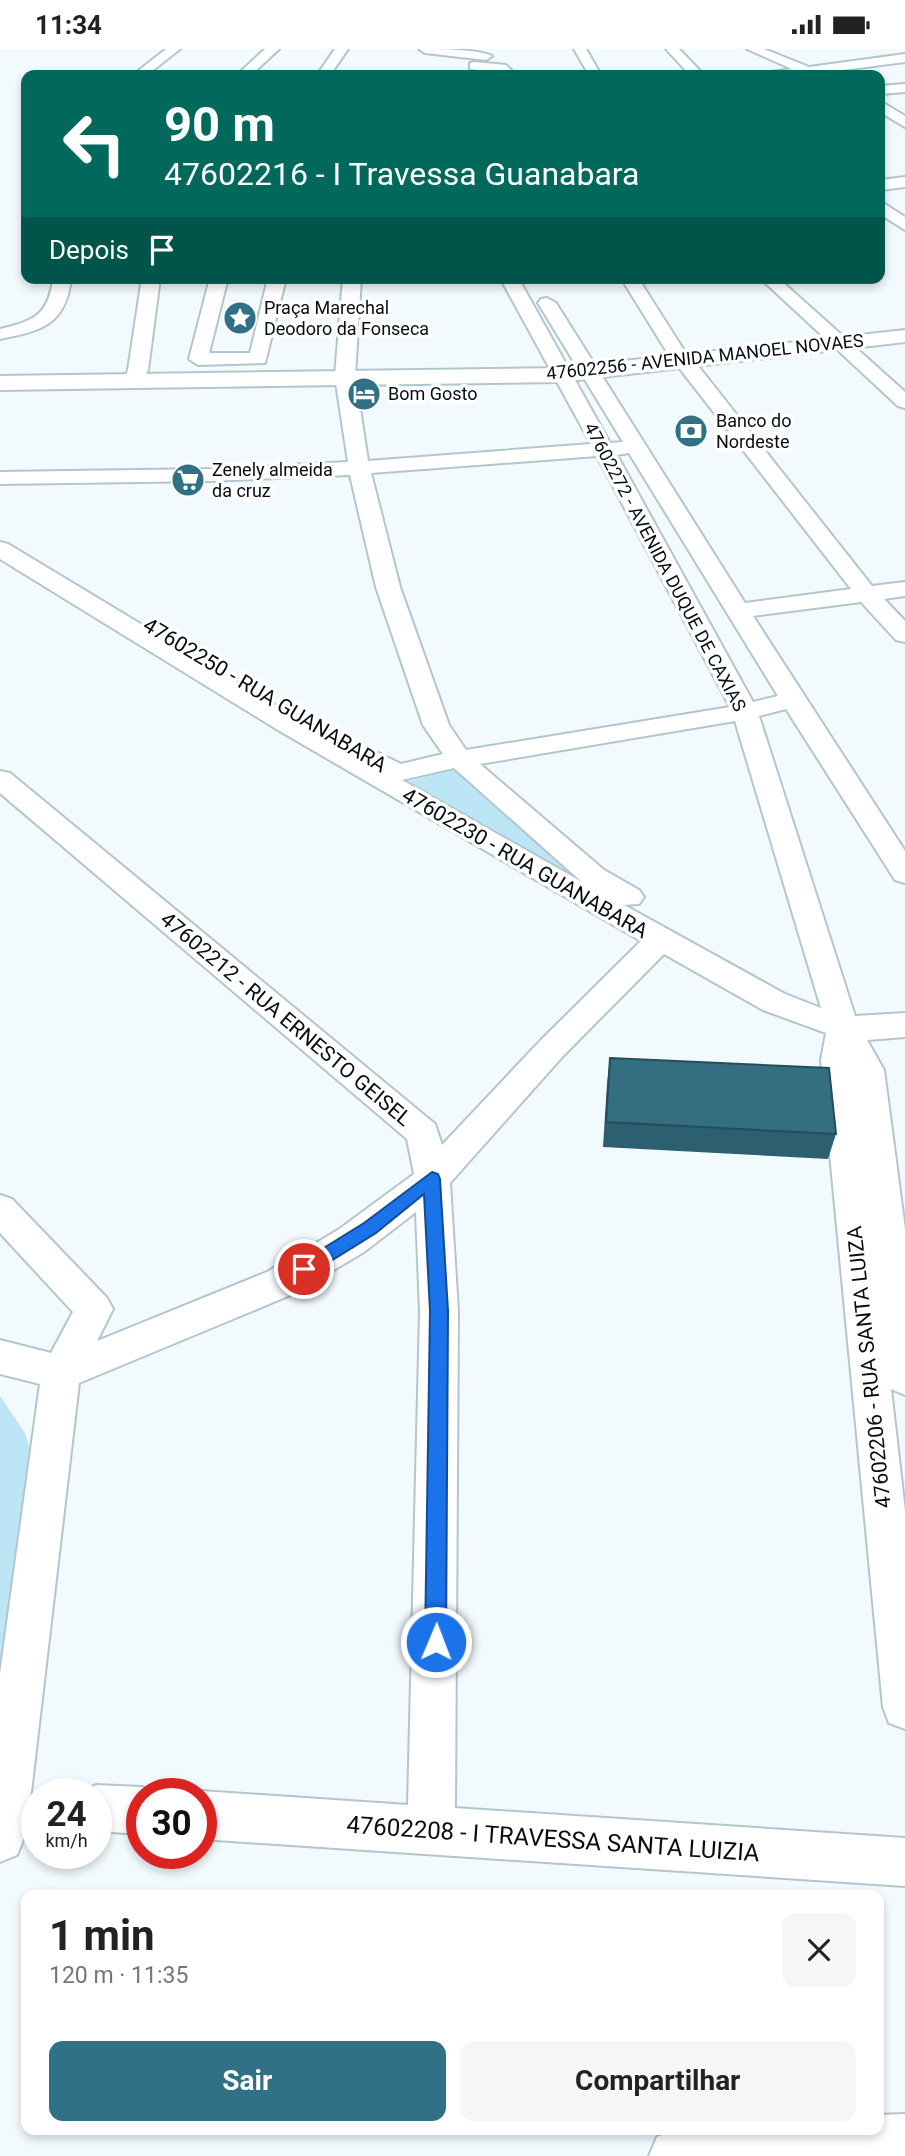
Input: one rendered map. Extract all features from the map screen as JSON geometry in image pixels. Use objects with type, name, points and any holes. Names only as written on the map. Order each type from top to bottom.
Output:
[{"type":"main road","name":"47602256 - AVENIDA MANOEL NOVAES","points":[[0,383],[136,376],[558,370],[834,339],[905,327]]},
{"type":"main road","name":"47602256 - AVENIDA MANOEL NOVAES","points":[[834,339],[905,337]]},
{"type":"main road","name":"47602256 - AVENIDA MANOEL NOVAES","points":[[0,372],[136,376]]},
{"type":"street","points":[[146,70],[174,49]]},
{"type":"street","points":[[249,70],[273,49]]},
{"type":"street","points":[[327,70],[342,49]]},
{"type":"street","points":[[428,49],[487,52]]},
{"type":"street","points":[[580,49],[592,70]]},
{"type":"street","points":[[666,49],[686,70]]},
{"type":"street","points":[[753,49],[806,70]]},
{"type":"street","points":[[470,70],[487,52]]},
{"type":"street","points":[[676,53],[692,70]]},
{"type":"street","points":[[810,70],[831,53]]},
{"type":"street","points":[[842,70],[905,58]]},
{"type":"street","points":[[475,66],[491,65],[502,70]]},
{"type":"street","points":[[885,90],[905,88]]},
{"type":"street","points":[[885,184],[905,182]]},
{"type":"street","points":[[885,210],[905,225]]},
{"type":"street","points":[[885,228],[905,242]]},
{"type":"street","points":[[0,334],[38,323],[50,316],[60,300],[61,284]]},
{"type":"street","points":[[136,376],[150,284]]},
{"type":"street","points":[[217,284],[198,359],[258,359],[276,284]]},
{"type":"street","points":[[352,284],[346,372],[359,468],[388,587],[436,725],[459,759],[594,877],[843,1027],[884,1029],[905,1024]]},
{"type":"street","name":"47602272 - AVENIDA DUQUE DE CAXIAS","points":[[513,284],[745,712],[843,1027]]},
{"type":"street","name":"47602272 - AVENIDA DUQUE DE CAXIAS","points":[[536,284],[737,611],[905,873]]},
{"type":"street","points":[[633,284],[680,357],[868,596],[905,635]]},
{"type":"street","points":[[774,284],[905,403]]},
{"type":"street","points":[[0,478],[210,475],[359,468],[636,447]]},
{"type":"street","name":"47602250 - RUA GUANABARA","points":[[0,536],[389,777],[459,759],[745,712],[793,700]]},
{"type":"street","name":"47602230 - RUA GUANABARA","points":[[0,549],[139,636],[389,777],[660,940],[774,1002],[843,1027]]},
{"type":"street","points":[[737,611],[868,596],[905,589]]},
{"type":"street","name":"47602212 - RUA ERNESTO GEISEL","points":[[0,779],[423,1133],[432,1179],[439,1325],[431,1831]]},
{"type":"street","points":[[0,1357],[61,1373],[280,1283],[351,1241],[432,1179],[552,1048],[660,940]]},
{"type":"street","points":[[843,1027],[868,1070],[905,1378]]},
{"type":"street","name":"47602206 - RUA SANTA LUIZA","points":[[843,1027],[837,1060],[905,1707]]},
{"type":"street","points":[[0,1209],[94,1310],[61,1373],[51,1434],[15,1814]]},
{"type":"street","name":"47602208 - I TRAVESSA SANTA LUIZIA","points":[[217,1816],[905,1862]]},
{"type":"street","points":[[676,2156],[725,2144],[905,2141]]},
{"type":"shaded area","points":[[455,769],[574,872],[562,872],[403,783]]},
{"type":"shaded area","points":[[0,1396],[25,1433],[32,1456],[30,1506],[0,1674]]},
{"type":"building","points":[[610,1058],[829,1068],[836,1134],[606,1122]]},
{"type":"place","name":"Praça Marechal Deodoro da Fonseca","points":[[240,318]]},
{"type":"place","name":"Bom Gosto","points":[[364,394]]},
{"type":"place","name":"Banco do Nordeste","points":[[691,431]]},
{"type":"place","name":"Zenely almeida da cruz","points":[[188,480]]},
{"type":"route","points":[[304,1269],[370,1228],[432,1179],[439,1311],[436,1642]]}]
